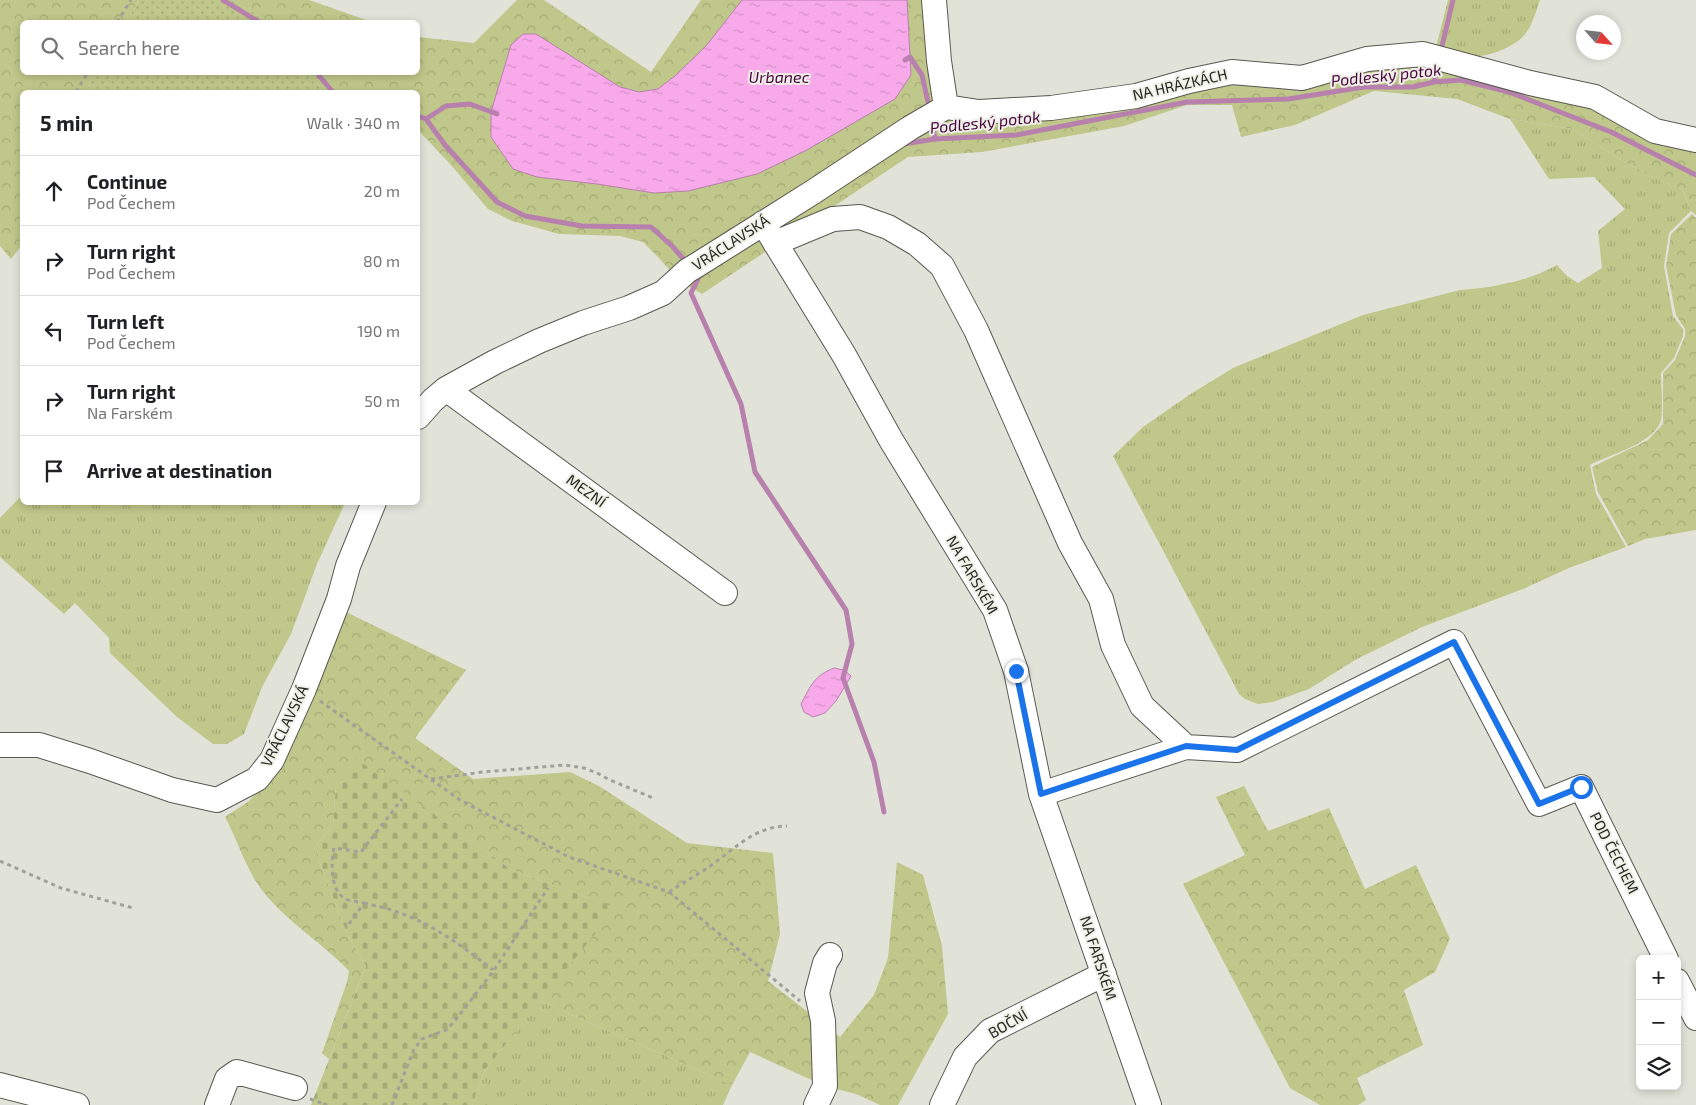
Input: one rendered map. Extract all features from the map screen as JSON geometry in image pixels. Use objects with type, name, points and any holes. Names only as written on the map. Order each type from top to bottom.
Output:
[{"type":"street","points":[[934,0],[939,61],[946,107]]},
{"type":"street","name":"NA HRÁZKÁCH","points":[[946,107],[979,112],[1051,108],[1136,96],[1189,81],[1232,72],[1302,78],[1367,59],[1423,54],[1530,83],[1596,98],[1654,131],[1696,140]]},
{"type":"street","name":"VRÁCLAVSKÁ","points":[[420,415],[432,400],[446,389],[495,362],[583,323],[629,308],[663,294],[692,268],[768,232],[813,192],[910,128],[946,107]]},
{"type":"street","points":[[768,232],[833,219],[860,217],[888,227],[918,244],[942,266],[976,330],[1070,542],[1101,599],[1113,645],[1142,706],[1186,746]]},
{"type":"street","name":"NA FARSKÉM","points":[[768,232],[844,355],[891,440],[995,610],[1016,671],[1041,794],[1104,974],[1114,1008],[1150,1105]]},
{"type":"street","name":"MEZNÍ","points":[[446,389],[725,593]]},
{"type":"street","name":"VRÁCLAVSKÁ","points":[[0,745],[39,745],[172,790],[217,800],[258,779],[272,760],[304,689],[338,599],[348,566],[373,505]]},
{"type":"street","name":"POD ČECHEM","points":[[1041,794],[1186,746],[1237,750],[1454,642],[1539,804],[1581,787],[1664,955]]},
{"type":"street","points":[[816,1105],[825,1086],[823,1021],[817,993],[825,963],[830,955]]},
{"type":"street","name":"BOČNÍ","points":[[942,1105],[964,1057],[990,1031],[1104,974]]},
{"type":"street","points":[[1681,989],[1696,1018]]},
{"type":"street","points":[[217,1105],[224,1082],[237,1072],[295,1088]]},
{"type":"street","points":[[0,1085],[77,1105]]},
{"type":"path","points":[[118,20],[131,0]]},
{"type":"path","points":[[77,90],[86,75]]},
{"type":"path","points":[[304,689],[460,800],[569,857],[669,892],[801,1003]]},
{"type":"path","points":[[431,779],[483,772],[565,765],[590,770],[653,798]]},
{"type":"path","points":[[402,799],[360,852],[334,848],[331,862],[336,888],[344,898],[394,910],[424,923],[451,938],[494,970]]},
{"type":"path","points":[[669,892],[758,832],[775,826],[787,826]]},
{"type":"path","points":[[0,862],[61,888],[133,908]]},
{"type":"path","points":[[392,1105],[410,1055],[418,1043],[427,1037],[446,1030],[452,1025],[494,970],[548,888]]},
{"type":"path","points":[[349,924],[364,903]]},
{"type":"green space","points":[[0,0],[139,0],[127,20],[20,20],[20,75],[95,75],[86,90],[20,90],[20,248],[11,259],[0,246]]},
{"type":"green space","points":[[139,0],[232,0],[266,20],[127,20]]},
{"type":"green space","points":[[232,0],[309,0],[366,20],[266,20]]},
{"type":"green space","points":[[517,0],[544,0],[651,72],[701,0],[934,0],[946,107],[753,229],[768,250],[702,294],[678,280],[643,242],[620,236],[559,234],[512,221],[488,209],[420,132],[420,90],[335,90],[323,75],[420,75],[420,37],[474,43]]},
{"type":"green space","points":[[1448,0],[1540,0],[1531,25],[1526,33],[1515,43],[1493,53],[1466,56],[1435,51]]},
{"type":"green space","points":[[1422,57],[1529,85],[1696,143],[1696,215],[1691,211],[1683,190],[1621,160],[1573,129],[1510,119],[1457,99],[1374,91],[1295,125],[1241,137],[1232,105],[1187,105],[1124,126],[982,152],[908,157],[803,227],[776,229],[948,110]]},
{"type":"green space","points":[[95,75],[323,75],[335,90],[86,90]]},
{"type":"green space","points":[[1510,119],[1573,129],[1621,160],[1683,190],[1691,211],[1669,233],[1664,266],[1673,316],[1683,329],[1683,336],[1674,358],[1661,373],[1662,406],[1660,423],[1655,431],[1639,443],[1590,465],[1596,494],[1626,547],[1422,627],[1355,660],[1309,689],[1273,702],[1258,704],[1245,699],[1239,694],[1113,456],[1143,427],[1189,395],[1233,368],[1363,315],[1460,290],[1510,283],[1546,271],[1557,265],[1567,276],[1578,283],[1602,268],[1598,231],[1625,209],[1594,177],[1549,179]]},
{"type":"green space","points":[[1692,214],[1696,218],[1696,530],[1645,539],[1628,546],[1598,492],[1592,467],[1648,440],[1663,424],[1663,373],[1675,360],[1685,336],[1685,329],[1676,315],[1666,266],[1671,234]]},
{"type":"green space","points":[[20,497],[20,505],[344,505],[317,564],[291,634],[262,687],[244,734],[227,744],[213,744],[177,717],[110,653],[109,638],[75,603],[64,614],[0,557],[0,518]]},
{"type":"green space","points":[[346,612],[466,670],[415,738],[473,779],[570,772],[599,786],[687,843],[773,853],[780,934],[768,981],[840,1037],[874,995],[888,958],[897,862],[923,875],[942,946],[948,1014],[898,1105],[880,1105],[856,1094],[825,1086],[750,1052],[732,1085],[540,1001],[615,908],[512,870],[410,798],[336,786],[333,825],[314,848],[348,936],[366,966],[329,1059],[322,1053],[347,982],[349,971],[287,917],[265,894],[243,857],[225,817],[249,801],[284,764]]},
{"type":"green space","points":[[355,758],[512,870],[616,908],[485,1070],[472,1105],[311,1105],[366,966],[348,936],[314,848],[333,825],[336,786]]},
{"type":"green space","points":[[1244,786],[1268,831],[1329,808],[1365,889],[1416,865],[1450,939],[1435,972],[1404,990],[1423,1045],[1357,1078],[1366,1100],[1358,1105],[1320,1105],[1290,1088],[1183,884],[1245,855],[1216,797]]},
{"type":"green space","points":[[540,1001],[732,1085],[723,1105],[472,1105],[485,1070]]},
{"type":"water","name":"Urbanec","points":[[742,0],[907,0],[911,75],[895,99],[805,151],[757,174],[688,191],[654,193],[537,177],[513,169],[491,137],[491,112],[511,45],[523,34],[536,34],[620,87],[639,92],[658,89],[676,75],[706,46]]},
{"type":"water","points":[[834,668],[844,670],[851,676],[836,701],[825,713],[813,717],[804,712],[801,704],[817,678]]},
{"type":"waterway","name":"Podleský potok","points":[[223,0],[256,20]]},
{"type":"waterway","points":[[1442,46],[1453,0]]},
{"type":"waterway","points":[[905,60],[910,57],[922,75],[928,102]]},
{"type":"waterway","points":[[1434,82],[1436,71]]},
{"type":"waterway","name":"Podleský potok","points":[[319,75],[331,90]]},
{"type":"waterway","name":"Podleský potok","points":[[904,144],[935,139],[1016,135],[1187,102],[1288,99],[1364,87],[1413,87],[1434,82],[1461,80],[1509,92],[1611,132],[1696,175]]},
{"type":"waterway","points":[[426,119],[446,106],[470,104],[497,114]]},
{"type":"waterway","name":"Podleský potok","points":[[420,117],[426,119],[445,145],[497,202],[525,216],[582,226],[651,227],[687,263]]},
{"type":"waterway","points":[[933,129],[935,139]]},
{"type":"waterway","points":[[699,277],[691,293],[741,404],[755,472],[846,610],[852,644],[843,678],[874,762],[884,812]]},
{"type":"route","points":[[1016,671],[1041,794],[1186,746],[1237,750],[1454,642],[1539,804],[1581,787]]}]
